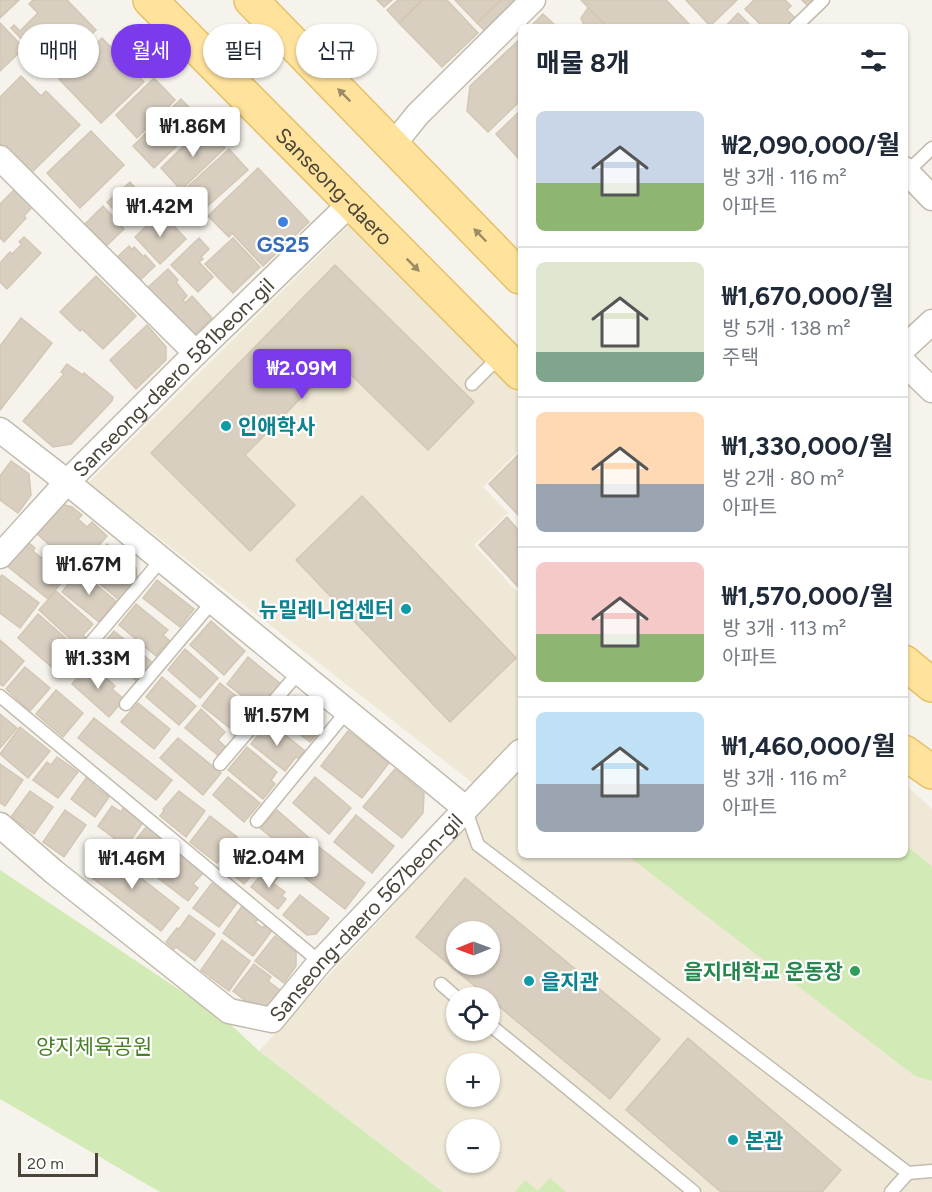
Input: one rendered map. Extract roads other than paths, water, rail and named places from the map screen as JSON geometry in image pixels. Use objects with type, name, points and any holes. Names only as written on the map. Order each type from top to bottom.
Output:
[{"type":"main road","name":"Sanseong-daero","points":[[150,0],[511,364]]},
{"type":"main road","points":[[251,0],[518,275]]},
{"type":"main road","points":[[908,665],[932,685]]},
{"type":"main road","points":[[908,755],[932,772]]},
{"type":"street","points":[[393,145],[418,114],[533,0]]},
{"type":"street","points":[[0,158],[196,353]]},
{"type":"street","points":[[908,174],[932,198]]},
{"type":"street","name":"Sanseong-daero 581beon-gil","points":[[0,556],[67,482],[352,202]]},
{"type":"street","points":[[908,344],[932,322]]},
{"type":"street","points":[[908,367],[932,390]]},
{"type":"street","points":[[0,430],[67,482],[465,808]]},
{"type":"street","name":"Sanseong-daero 567beon-gil","points":[[0,825],[54,872],[229,1011],[272,1020],[320,963],[518,754]]},
{"type":"lane","points":[[798,24],[823,0]]},
{"type":"lane","points":[[908,170],[932,148]]},
{"type":"lane","points":[[472,384],[511,364]]},
{"type":"lane","points":[[78,658],[162,560]]},
{"type":"lane","points":[[126,704],[213,601]]},
{"type":"lane","points":[[220,764],[299,672]]},
{"type":"lane","points":[[0,696],[320,963]]},
{"type":"lane","points":[[257,821],[347,711]]},
{"type":"lane","points":[[465,808],[478,845],[908,1173],[932,1171]]},
{"type":"lane","points":[[441,984],[446,988]]},
{"type":"lane","points":[[500,1033],[693,1192]]},
{"type":"lane","points":[[891,1192],[908,1173]]},
{"type":"place","name":"GS25","points":[[283,222]]},
{"type":"place","name":"인애학사","points":[[226,426]]},
{"type":"place","name":"뉴밀레니엄센터","points":[[406,609]]},
{"type":"place","name":"을지대학교 운동장","points":[[855,971]]},
{"type":"place","name":"을지관","points":[[529,981]]},
{"type":"place","name":"본관","points":[[733,1140]]},
{"type":"park label","name":"양지체육공원","points":[[94,1046]]}]
